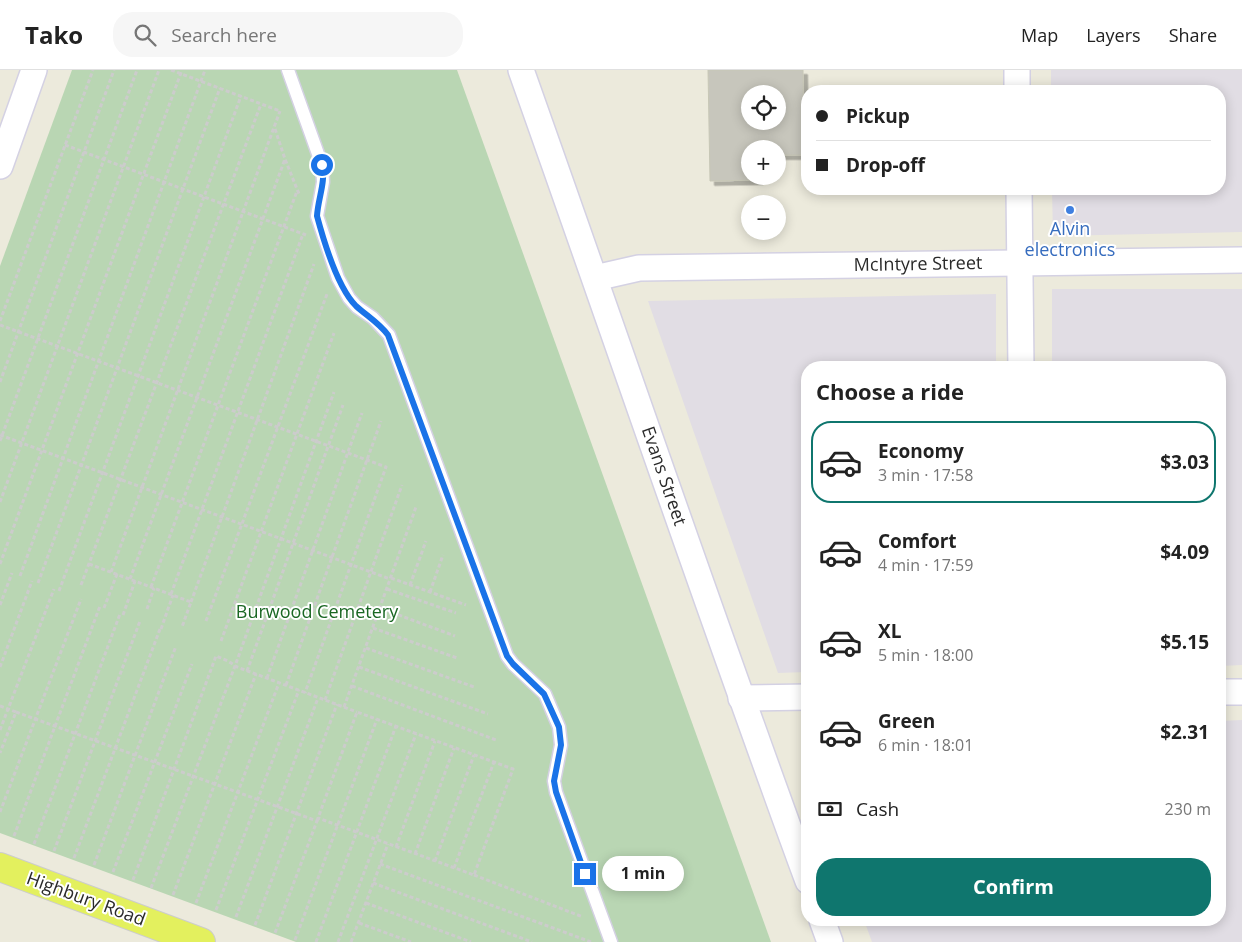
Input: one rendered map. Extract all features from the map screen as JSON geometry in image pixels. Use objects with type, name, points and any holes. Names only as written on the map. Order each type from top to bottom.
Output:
[{"type":"main road","name":"Highbury Road","points":[[0,867],[201,942]]},
{"type":"street","points":[[0,166],[34,70]]},
{"type":"street","name":"Evans Street","points":[[521,70],[741,698],[801,862]]},
{"type":"street","points":[[1017,70],[1017,85]]},
{"type":"street","points":[[1018,195],[1021,361]]},
{"type":"street","name":"McIntyre Street","points":[[595,278],[638,268],[1242,260]]},
{"type":"street","points":[[1226,692],[1242,692]]},
{"type":"street","points":[[741,698],[801,697]]},
{"type":"street","points":[[824,926],[830,942]]},
{"type":"lane","points":[[288,70],[324,174],[317,216],[343,288],[357,307],[381,325],[388,335],[507,656],[544,694],[550,704],[560,735],[561,745],[554,781],[556,792],[611,942]]},
{"type":"path","points":[[0,321],[93,70]]},
{"type":"path","points":[[0,382],[114,70]]},
{"type":"path","points":[[0,442],[137,70]]},
{"type":"path","points":[[0,502],[159,70]]},
{"type":"path","points":[[171,70],[181,72],[306,120]]},
{"type":"path","points":[[20,576],[206,70]]},
{"type":"path","points":[[0,564],[181,72]]},
{"type":"path","points":[[38,583],[220,88]]},
{"type":"path","points":[[59,591],[241,96]]},
{"type":"path","points":[[81,585],[261,104]]},
{"type":"path","points":[[111,572],[280,111]]},
{"type":"path","points":[[147,609],[182,502],[298,192],[274,128]]},
{"type":"path","points":[[65,145],[326,242],[319,252],[182,627]]},
{"type":"path","points":[[130,579],[285,159]]},
{"type":"path","points":[[74,858],[160,629],[303,234]]},
{"type":"path","points":[[206,621],[336,270]]},
{"type":"path","points":[[0,325],[386,468],[305,693]]},
{"type":"path","points":[[220,640],[334,333]]},
{"type":"path","points":[[151,888],[334,392]]},
{"type":"path","points":[[247,671],[343,405]]},
{"type":"path","points":[[267,678],[362,413]]},
{"type":"path","points":[[286,686],[381,422]]},
{"type":"path","points":[[1,436],[466,605]]},
{"type":"path","points":[[325,700],[402,485]]},
{"type":"path","points":[[344,707],[416,507]]},
{"type":"path","points":[[410,585],[426,541]]},
{"type":"path","points":[[430,592],[443,555]]},
{"type":"path","points":[[89,564],[191,602]]},
{"type":"path","points":[[0,605],[12,573]]},
{"type":"path","points":[[14,836],[55,726],[117,574]]},
{"type":"path","points":[[0,667],[32,581]]},
{"type":"path","points":[[34,844],[75,733],[135,581]]},
{"type":"path","points":[[0,730],[54,589]]},
{"type":"path","points":[[387,589],[456,613]]},
{"type":"path","points":[[0,812],[81,599]]},
{"type":"path","points":[[380,608],[455,636]]},
{"type":"path","points":[[54,851],[140,622]]},
{"type":"path","points":[[373,628],[457,658]]},
{"type":"path","points":[[94,865],[176,646]]},
{"type":"path","points":[[366,648],[474,687]]},
{"type":"path","points":[[133,880],[216,656],[234,666],[286,686],[513,769],[474,875]]},
{"type":"path","points":[[114,872],[192,664]]},
{"type":"path","points":[[359,667],[488,714]]},
{"type":"path","points":[[173,894],[256,674]]},
{"type":"path","points":[[196,903],[279,683]]},
{"type":"path","points":[[352,686],[496,740]]},
{"type":"path","points":[[216,910],[299,690]]},
{"type":"path","points":[[236,917],[318,698]]},
{"type":"path","points":[[255,925],[337,704]]},
{"type":"path","points":[[0,706],[297,813],[337,825],[569,912],[604,923]]},
{"type":"path","points":[[0,754],[16,712]]},
{"type":"path","points":[[275,933],[357,712]]},
{"type":"path","points":[[295,940],[377,719]]},
{"type":"path","points":[[316,942],[396,726]]},
{"type":"path","points":[[338,942],[416,734]]},
{"type":"path","points":[[396,847],[435,741]]},
{"type":"path","points":[[415,854],[454,748]]},
{"type":"path","points":[[435,861],[474,755]]},
{"type":"path","points":[[454,868],[494,762]]},
{"type":"path","points":[[351,942],[388,844]]},
{"type":"path","points":[[380,864],[591,942]]},
{"type":"path","points":[[373,884],[532,942]]},
{"type":"path","points":[[366,903],[472,942]]},
{"type":"path","points":[[358,923],[411,942]]},
{"type":"shaded area","points":[[1051,70],[1242,70],[1242,232],[1053,236],[1052,195],[1226,195],[1226,85],[1051,85]]},
{"type":"shaded area","points":[[1052,289],[1242,289],[1242,665],[1226,666],[1226,361],[1052,361]]},
{"type":"shaded area","points":[[996,294],[996,361],[801,361],[801,672],[778,673],[648,301]]},
{"type":"shaded area","points":[[1242,720],[1242,942],[872,942],[866,926],[1226,926],[1226,721]]},
{"type":"green space","name":"Burwood Cemetery","points":[[72,70],[457,70],[771,942],[296,942],[0,833],[0,266]]},
{"type":"building","points":[[708,70],[803,70],[803,85],[801,85],[801,155],[786,155],[786,140],[741,140],[741,180],[710,181]]},
{"type":"place","name":"Alvin electronics","points":[[1070,210]]},
{"type":"route","points":[[322,165],[324,174],[317,216],[338,278],[349,298],[357,307],[381,325],[388,335],[507,656],[544,694],[559,727],[561,745],[554,781],[561,809],[585,874]]}]
